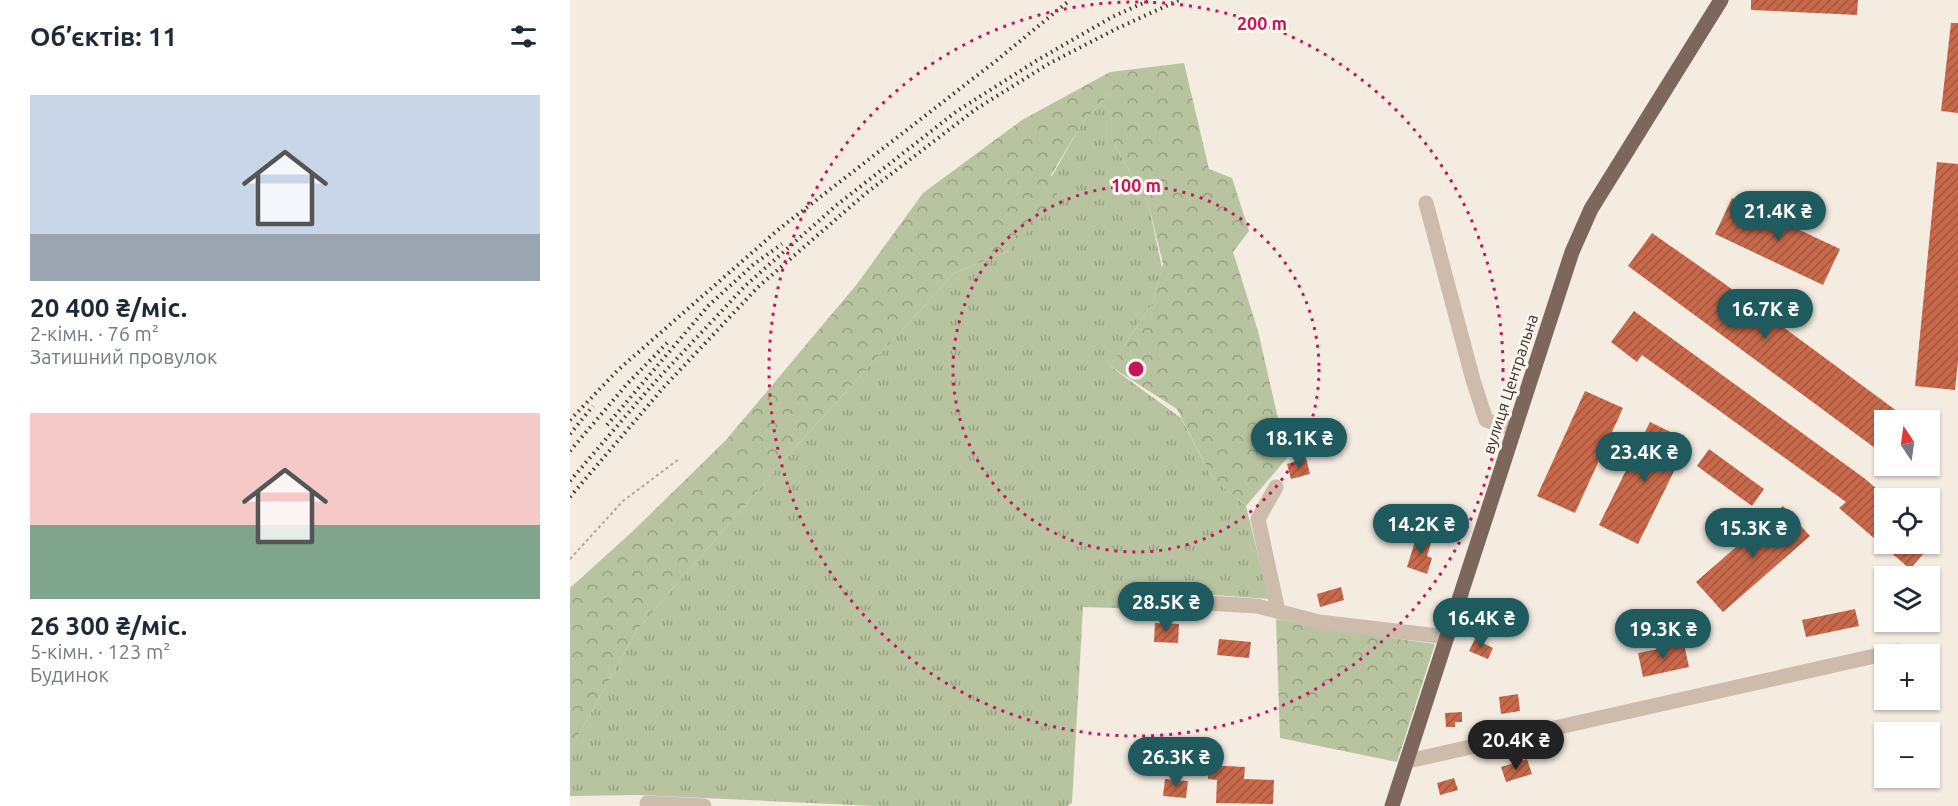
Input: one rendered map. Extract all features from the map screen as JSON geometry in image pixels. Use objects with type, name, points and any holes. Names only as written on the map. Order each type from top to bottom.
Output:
[{"type":"main road","name":"вулиця Центральна","points":[[1392,806],[1572,252],[1591,209],[1721,0]]},
{"type":"street","points":[[1426,203],[1473,381],[1486,420],[1514,430]]},
{"type":"street","points":[[1276,487],[1258,519],[1278,611]]},
{"type":"street","points":[[1188,602],[1257,606],[1319,622],[1447,637]]},
{"type":"street","points":[[1408,761],[1874,656]]},
{"type":"street","points":[[647,803],[704,806]]},
{"type":"path","points":[[570,558],[623,501],[679,459]]},
{"type":"green space","points":[[1184,63],[1209,169],[1232,178],[1249,231],[1233,252],[1258,331],[1287,458],[1246,506],[1211,476],[1177,409],[1110,366],[1152,304],[1163,264],[1149,206],[1112,140],[1110,93],[1081,125],[1051,175],[1059,200],[1009,251],[954,273],[791,452],[637,630],[570,750],[570,588],[633,531],[726,440],[857,284],[923,193],[1022,120],[1110,72]]},
{"type":"green space","points":[[1111,92],[1112,140],[1149,206],[1162,268],[1152,304],[1110,366],[1181,418],[1211,476],[1246,506],[1269,599],[1158,591],[1148,609],[1083,607],[1072,803],[1067,806],[875,806],[639,795],[570,796],[570,750],[637,630],[791,452],[954,273],[1009,251],[1081,125]]},
{"type":"green space","points":[[1276,619],[1326,629],[1435,644],[1397,762],[1280,738]]},
{"type":"building","points":[[1751,0],[1858,0],[1857,15],[1751,10]]},
{"type":"building","points":[[1951,23],[1958,23],[1958,113],[1941,111]]},
{"type":"building","points":[[1937,162],[1958,164],[1958,361],[1955,390],[1915,386]]},
{"type":"building","points":[[1732,198],[1840,249],[1823,285],[1715,234]]},
{"type":"building","points":[[1652,233],[1722,282],[1895,410],[1874,410],[1874,447],[1628,266]]},
{"type":"building","points":[[1634,311],[1864,478],[1876,488],[1874,538],[1839,508],[1846,502],[1642,355],[1637,362],[1611,342]]},
{"type":"building","points":[[1585,391],[1623,408],[1575,513],[1537,496]]},
{"type":"building","points":[[1650,422],[1689,441],[1638,544],[1599,525]]},
{"type":"building","points":[[1709,449],[1764,489],[1752,506],[1697,466]]},
{"type":"building","points":[[1306,458],[1310,474],[1291,479],[1287,464]]},
{"type":"building","points":[[1783,506],[1810,536],[1723,612],[1696,582]]},
{"type":"building","points":[[1417,535],[1432,539],[1427,556],[1432,558],[1427,574],[1407,567]]},
{"type":"building","points":[[1893,554],[1923,554],[1913,566],[1907,566]]},
{"type":"building","points":[[1341,587],[1344,600],[1320,607],[1317,594]]},
{"type":"building","points":[[1855,609],[1859,626],[1806,637],[1802,620]]},
{"type":"building","points":[[1155,623],[1179,624],[1178,643],[1154,642]]},
{"type":"building","points":[[1219,639],[1251,642],[1249,658],[1217,655]]},
{"type":"building","points":[[1475,639],[1493,648],[1488,659],[1469,651]]},
{"type":"building","points":[[1684,644],[1689,667],[1643,677],[1638,653]]},
{"type":"building","points":[[1518,694],[1520,711],[1501,714],[1499,697]]},
{"type":"building","points":[[1462,712],[1462,722],[1455,722],[1455,727],[1446,727],[1445,713]]},
{"type":"building","points":[[1527,759],[1532,774],[1506,782],[1501,767]]},
{"type":"building","points":[[1208,765],[1245,767],[1244,779],[1274,780],[1273,804],[1216,803],[1217,780],[1208,779]]},
{"type":"building","points":[[1454,778],[1458,790],[1440,795],[1437,783]]},
{"type":"building","points":[[1165,779],[1188,781],[1186,798],[1163,796]]},
{"type":"railway","points":[[570,420],[618,370],[779,229],[997,60],[1070,0]]},
{"type":"railway","points":[[570,481],[654,383],[746,285],[838,204],[957,111],[1112,17],[1150,0]]},
{"type":"railway","points":[[570,497],[663,388],[758,287],[865,194],[976,109],[1050,63],[1179,0]]},
{"type":"railway","points":[[607,425],[709,305],[754,264],[782,244]]},
{"type":"railway","points":[[570,451],[627,384],[668,342]]},
{"type":"railway","points":[[570,434],[593,406]]}]
